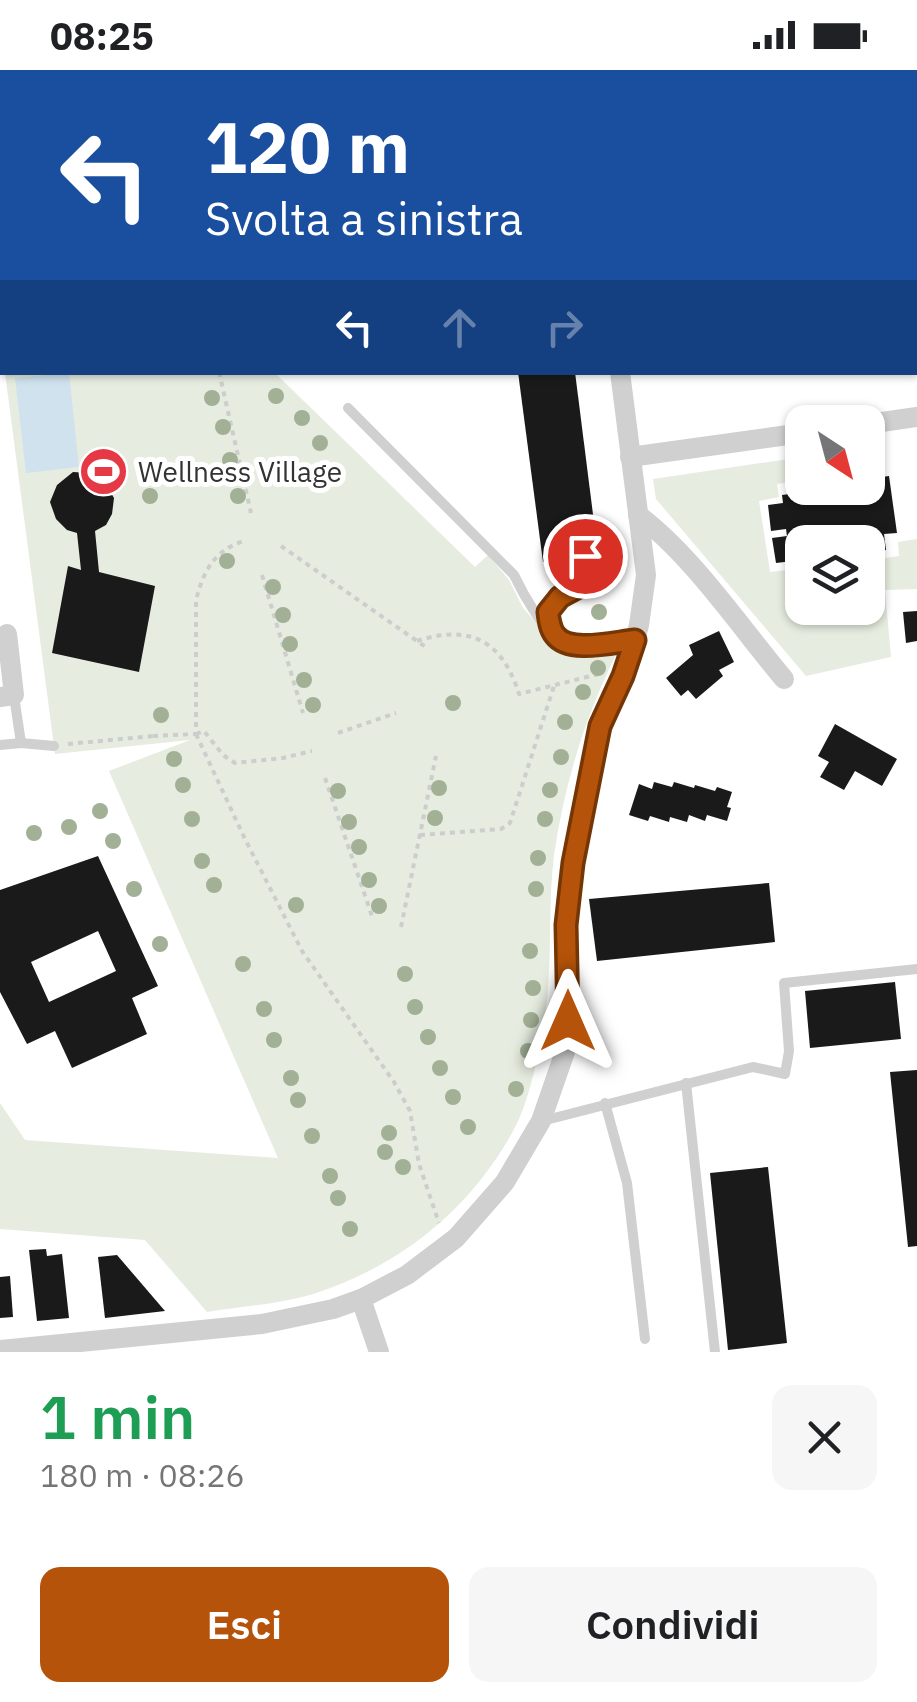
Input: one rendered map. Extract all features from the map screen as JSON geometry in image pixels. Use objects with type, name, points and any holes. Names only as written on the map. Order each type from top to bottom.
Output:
[{"type":"street","points":[[0,1350],[262,1324],[303,1317],[361,1299],[407,1275],[456,1238],[505,1182],[542,1121],[567,1046],[570,995],[566,925],[587,788],[600,726],[635,640],[646,575],[620,375]]},
{"type":"street","points":[[885,422],[917,417]]},
{"type":"street","points":[[630,456],[785,435]]},
{"type":"street","points":[[638,514],[653,525],[704,582],[784,680]]},
{"type":"street","points":[[7,634],[7,696]]},
{"type":"street","points":[[361,1299],[379,1352]]},
{"type":"lane","points":[[348,408],[502,562],[558,640],[578,645],[635,640]]},
{"type":"lane","points":[[552,631],[548,612],[560,597],[584,584],[585,556]]},
{"type":"lane","points":[[7,696],[21,743]]},
{"type":"lane","points":[[0,745],[54,746]]},
{"type":"lane","points":[[542,1121],[753,1067],[785,1074],[790,1050],[784,984],[917,969]]},
{"type":"lane","points":[[686,1083],[715,1352]]},
{"type":"lane","points":[[605,1103],[627,1182],[645,1338]]},
{"type":"path","points":[[220,375],[251,513]]},
{"type":"path","points":[[246,540],[228,546],[214,558],[202,578],[196,600],[196,734],[302,950],[410,1111],[420,1164],[441,1228]]},
{"type":"path","points":[[281,546],[428,648]]},
{"type":"path","points":[[606,560],[624,558]]},
{"type":"path","points":[[262,575],[303,713]]},
{"type":"path","points":[[417,640],[441,633],[471,635],[492,648],[511,669],[518,694],[608,671]]},
{"type":"path","points":[[420,835],[501,829],[510,823],[554,686]]},
{"type":"path","points":[[338,733],[396,714]]},
{"type":"path","points":[[54,746],[196,734],[204,730],[224,755],[241,764],[312,751]]},
{"type":"path","points":[[401,928],[436,756]]},
{"type":"path","points":[[325,778],[373,919]]},
{"type":"shaded area","points":[[5,375],[277,375],[475,567],[488,555],[509,580],[523,608],[564,653],[620,647],[587,722],[564,801],[552,873],[545,1014],[525,1102],[513,1131],[477,1185],[406,1249],[319,1292],[207,1312],[145,1240],[0,1229],[0,1103],[25,1140],[278,1158],[109,771],[190,740],[55,754]]},
{"type":"shaded area","points":[[785,460],[785,483],[777,484],[779,497],[759,501],[770,572],[785,570],[785,625],[885,625],[885,590],[891,657],[806,676],[656,499],[653,479]]},
{"type":"shaded area","points":[[917,539],[917,589],[885,590],[885,558],[899,556],[898,542]]},
{"type":"water","points":[[69,375],[79,467],[26,473],[15,378]]},
{"type":"building","points":[[518,375],[575,375],[598,554],[543,562]]},
{"type":"building","points":[[73,472],[90,473],[104,481],[114,498],[106,525],[95,531],[99,572],[155,586],[139,672],[52,653],[68,566],[81,570],[77,533],[67,530],[56,519],[50,502],[57,485]]},
{"type":"building","points":[[889,476],[897,533],[885,534],[885,525],[785,525],[785,529],[771,531],[768,505],[783,503],[782,495],[785,505],[885,505],[885,477]]},
{"type":"building","points":[[785,536],[785,562],[776,563],[772,538]]},
{"type":"building","points":[[917,611],[917,641],[906,643],[903,612]]},
{"type":"building","points":[[719,631],[734,662],[719,670],[723,676],[696,699],[688,690],[681,696],[666,678],[693,655],[689,645]]},
{"type":"building","points":[[835,724],[897,759],[882,786],[855,771],[844,790],[820,777],[829,762],[818,756]]},
{"type":"building","points":[[654,782],[672,787],[674,782],[694,788],[695,785],[715,791],[717,787],[732,792],[727,821],[707,815],[705,821],[689,815],[687,822],[650,816],[648,821],[629,815],[639,784],[652,789]]},
{"type":"building","points":[[98,856],[158,986],[132,998],[147,1034],[72,1068],[55,1031],[27,1044],[0,992],[0,890]],"holes":[[[98,931],[116,971],[49,1002],[31,962]]]},
{"type":"building","points":[[769,883],[775,942],[597,961],[589,899]]},
{"type":"building","points":[[895,982],[901,1039],[810,1048],[805,991]]},
{"type":"building","points":[[917,1070],[917,1246],[908,1247],[890,1072]]},
{"type":"building","points":[[768,1167],[787,1343],[728,1350],[710,1173]]},
{"type":"building","points":[[46,1249],[47,1256],[62,1254],[69,1318],[37,1321],[29,1250]]},
{"type":"building","points":[[117,1255],[165,1311],[105,1318],[98,1257]]},
{"type":"building","points":[[10,1276],[13,1317],[0,1318],[0,1277]]},
{"type":"place","name":"Wellness Village","points":[[103,471]]},
{"type":"route","points":[[568,1021],[566,925],[573,863],[600,726],[635,640],[578,645],[558,640],[552,631],[548,612],[560,597],[584,584],[585,556]]}]
